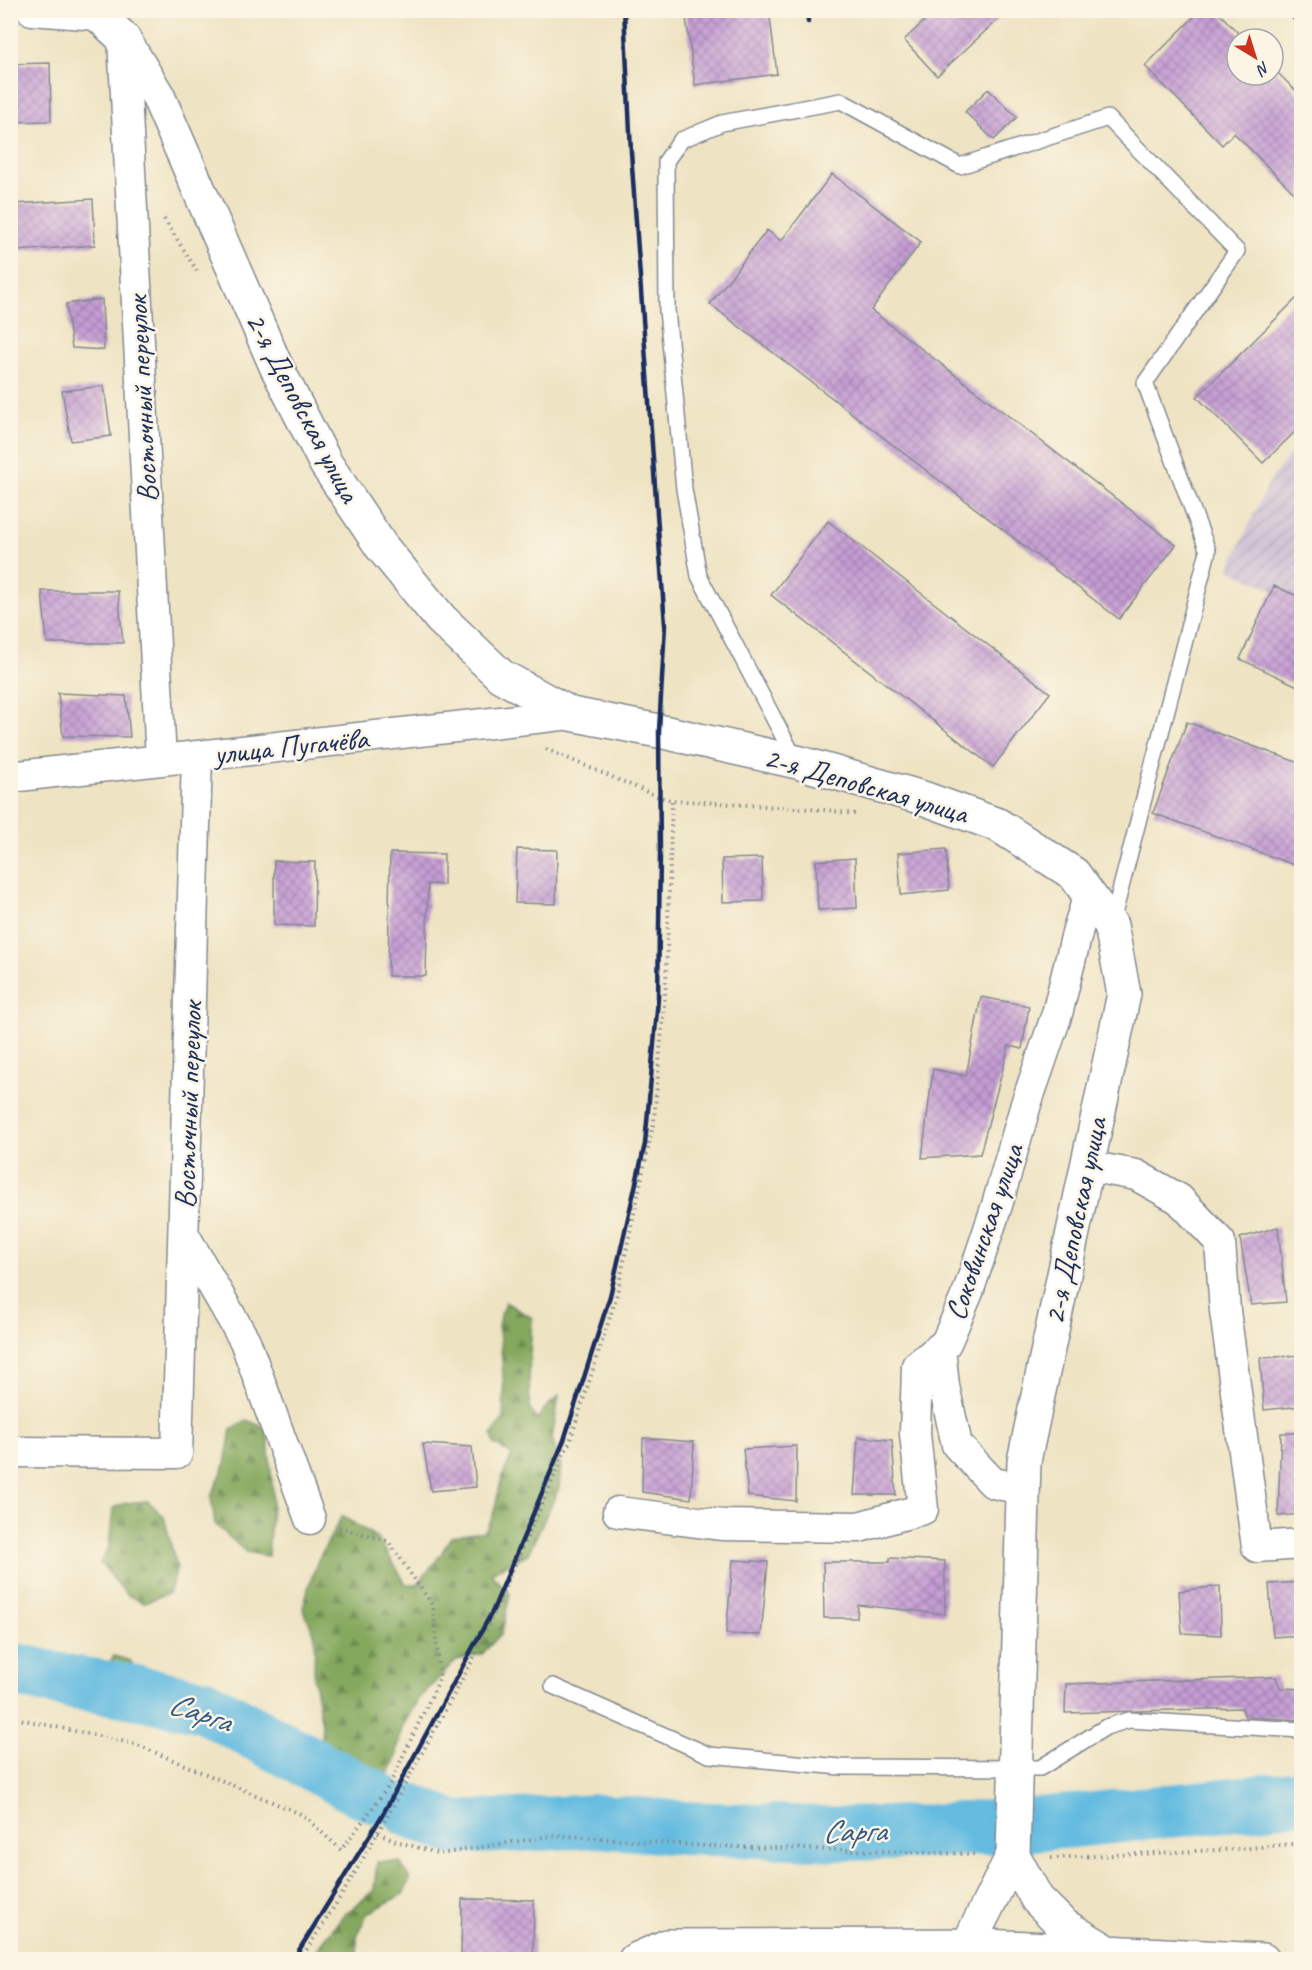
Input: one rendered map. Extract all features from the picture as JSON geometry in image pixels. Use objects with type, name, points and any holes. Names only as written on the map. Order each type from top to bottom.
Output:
[{"type":"street","points":[[32,10],[96,13]]},
{"type":"street","name":"2-я Деповская улица","points":[[96,13],[123,38],[158,96],[276,366],[326,464],[381,546],[441,619],[501,676],[571,714],[797,762],[923,798],[999,825],[1074,874],[1111,925],[1124,994],[1024,1461],[1013,1855]]},
{"type":"street","name":"Восточный переулок","points":[[123,38],[161,760]]},
{"type":"street","name":"улица Пугачёва","points":[[10,777],[571,714]]},
{"type":"street","name":"Восточный переулок","points":[[10,1452],[177,1453],[197,756]]},
{"type":"street","name":"Соковинская улица","points":[[618,1512],[723,1525],[858,1527],[922,1509],[915,1434],[917,1366],[946,1343],[968,1292],[997,1205],[1026,1104],[1057,1014],[1089,895]]},
{"type":"street","points":[[1087,1166],[1136,1175],[1179,1198],[1220,1242],[1225,1311],[1257,1547],[1302,1545]]},
{"type":"street","points":[[184,1234],[245,1341],[310,1519]]},
{"type":"street","points":[[940,1348],[944,1386],[957,1444],[993,1483],[1023,1490]]},
{"type":"street","points":[[968,1946],[1013,1855]]},
{"type":"street","points":[[1013,1855],[1037,1899],[1063,1925],[1107,1951]]},
{"type":"street","points":[[635,1959],[667,1946],[968,1946],[1263,1959]]},
{"type":"lane","points":[[797,762],[699,576],[684,489],[667,310],[666,161],[681,140],[723,123],[841,101],[960,166],[1108,118],[1237,251],[1145,383],[1208,551],[1111,925]]},
{"type":"lane","points":[[553,1686],[709,1755],[1016,1781],[1106,1727],[1129,1720],[1302,1730]]},
{"type":"path","points":[[159,210],[202,280]]},
{"type":"path","points":[[521,720],[544,748],[659,797],[672,800],[825,810],[860,815]]},
{"type":"path","points":[[300,1959],[378,1833],[477,1650],[570,1441],[616,1298],[654,1120],[666,982],[672,800]]},
{"type":"path","points":[[10,1717],[135,1744],[303,1815],[341,1850],[389,1786],[440,1678],[433,1606],[388,1541],[310,1519]]},
{"type":"path","points":[[378,1833],[396,1841],[440,1854],[556,1835],[707,1846],[1013,1855],[1036,1858],[1239,1849],[1302,1843]]},
{"type":"shaded area","points":[[1301,439],[1301,603],[1229,569],[1269,482]]},
{"type":"green space","points":[[505,1302],[532,1318],[530,1409],[537,1420],[544,1409],[559,1396],[552,1439],[561,1466],[559,1488],[528,1554],[491,1573],[510,1594],[502,1633],[482,1654],[457,1660],[419,1698],[402,1728],[396,1757],[381,1790],[366,1797],[339,1788],[318,1777],[322,1725],[314,1679],[315,1636],[303,1608],[309,1585],[318,1560],[342,1516],[378,1538],[406,1584],[418,1584],[451,1537],[485,1531],[493,1516],[502,1477],[512,1455],[494,1444],[492,1435],[503,1419],[504,1393],[498,1325]]},
{"type":"green space","points":[[247,1420],[267,1429],[273,1493],[268,1556],[246,1552],[215,1524],[211,1497],[225,1465],[231,1429]]},
{"type":"green space","points":[[148,1501],[164,1517],[177,1568],[169,1593],[143,1603],[127,1595],[100,1563],[109,1547],[113,1508],[126,1503]]},
{"type":"green space","points":[[114,1656],[131,1661],[139,1683],[128,1702],[107,1697],[105,1670]]},
{"type":"green space","points":[[377,1862],[400,1862],[410,1879],[403,1894],[367,1914],[357,1937],[357,1959],[309,1959],[342,1917],[374,1890]]},
{"type":"building","points":[[685,10],[769,10],[777,74],[695,85]]},
{"type":"building","points":[[936,10],[1008,10],[937,76],[904,40]]},
{"type":"building","points":[[1201,10],[1216,10],[1232,27],[1225,27],[1225,87],[1285,87],[1285,80],[1302,97],[1302,201],[1234,133],[1222,145],[1145,66]]},
{"type":"building","points":[[50,63],[51,121],[10,122],[10,64]]},
{"type":"building","points":[[988,89],[1017,117],[994,140],[965,112]]},
{"type":"building","points":[[832,174],[921,242],[871,310],[1176,545],[1119,619],[710,304],[767,230],[781,241]]},
{"type":"building","points":[[93,199],[95,245],[17,251],[14,204]]},
{"type":"building","points":[[1302,293],[1302,425],[1263,463],[1197,397]]},
{"type":"building","points":[[102,299],[104,350],[72,348],[66,304]]},
{"type":"building","points":[[104,386],[111,436],[71,441],[62,391]]},
{"type":"building","points":[[828,521],[1050,693],[993,767],[771,595]]},
{"type":"building","points":[[1274,586],[1302,598],[1302,688],[1240,659]]},
{"type":"building","points":[[42,591],[118,591],[123,643],[47,643]]},
{"type":"building","points":[[58,693],[126,696],[130,737],[63,736]]},
{"type":"building","points":[[1187,722],[1302,764],[1302,868],[1153,813]]},
{"type":"building","points":[[517,849],[557,850],[556,904],[515,903]]},
{"type":"building","points":[[946,849],[949,890],[901,895],[898,853]]},
{"type":"building","points":[[390,853],[444,854],[444,885],[428,884],[426,976],[388,976]]},
{"type":"building","points":[[762,858],[763,901],[723,902],[722,859]]},
{"type":"building","points":[[855,858],[857,908],[818,910],[816,861]]},
{"type":"building","points":[[274,861],[315,862],[314,926],[274,925]]},
{"type":"building","points":[[981,997],[1029,1006],[1022,1049],[1009,1046],[980,1154],[922,1158],[933,1069],[966,1076]]},
{"type":"building","points":[[1278,1227],[1286,1302],[1251,1305],[1240,1238]]},
{"type":"building","points":[[1302,1355],[1302,1406],[1264,1410],[1260,1358]]},
{"type":"building","points":[[1281,1433],[1302,1433],[1302,1514],[1278,1516]]},
{"type":"building","points":[[858,1437],[892,1440],[896,1495],[854,1495]]},
{"type":"building","points":[[643,1438],[694,1442],[691,1499],[642,1492]]},
{"type":"building","points":[[423,1444],[472,1447],[476,1487],[431,1491]]},
{"type":"building","points":[[797,1446],[796,1501],[748,1496],[743,1449]]},
{"type":"building","points":[[890,1558],[945,1561],[945,1614],[858,1605],[857,1618],[824,1618],[823,1562],[890,1562]]},
{"type":"building","points":[[733,1560],[768,1562],[761,1635],[726,1634]]},
{"type":"building","points":[[1302,1582],[1302,1635],[1273,1637],[1269,1584]]},
{"type":"building","points":[[1220,1586],[1221,1635],[1182,1633],[1179,1591]]},
{"type":"building","points":[[1276,1677],[1280,1688],[1302,1689],[1302,1720],[1245,1717],[1242,1708],[1065,1713],[1066,1684]]},
{"type":"building","points":[[462,1899],[534,1900],[533,1959],[461,1959]]},
{"type":"waterway","name":"Сарга","points":[[10,1669],[204,1706],[376,1797]]},
{"type":"waterway","name":"Сарга","points":[[409,1810],[455,1828],[600,1821],[684,1828],[844,1834],[922,1832],[1074,1821],[1302,1797]]},
{"type":"railway","points":[[293,1960],[383,1814],[493,1610],[564,1440],[610,1296],[645,1144],[658,999],[659,731],[665,625],[631,152],[624,10]]},
{"type":"railway","points":[[807,10],[808,22]]},
{"type":"railway","points":[[1287,10],[1302,27]]}]
